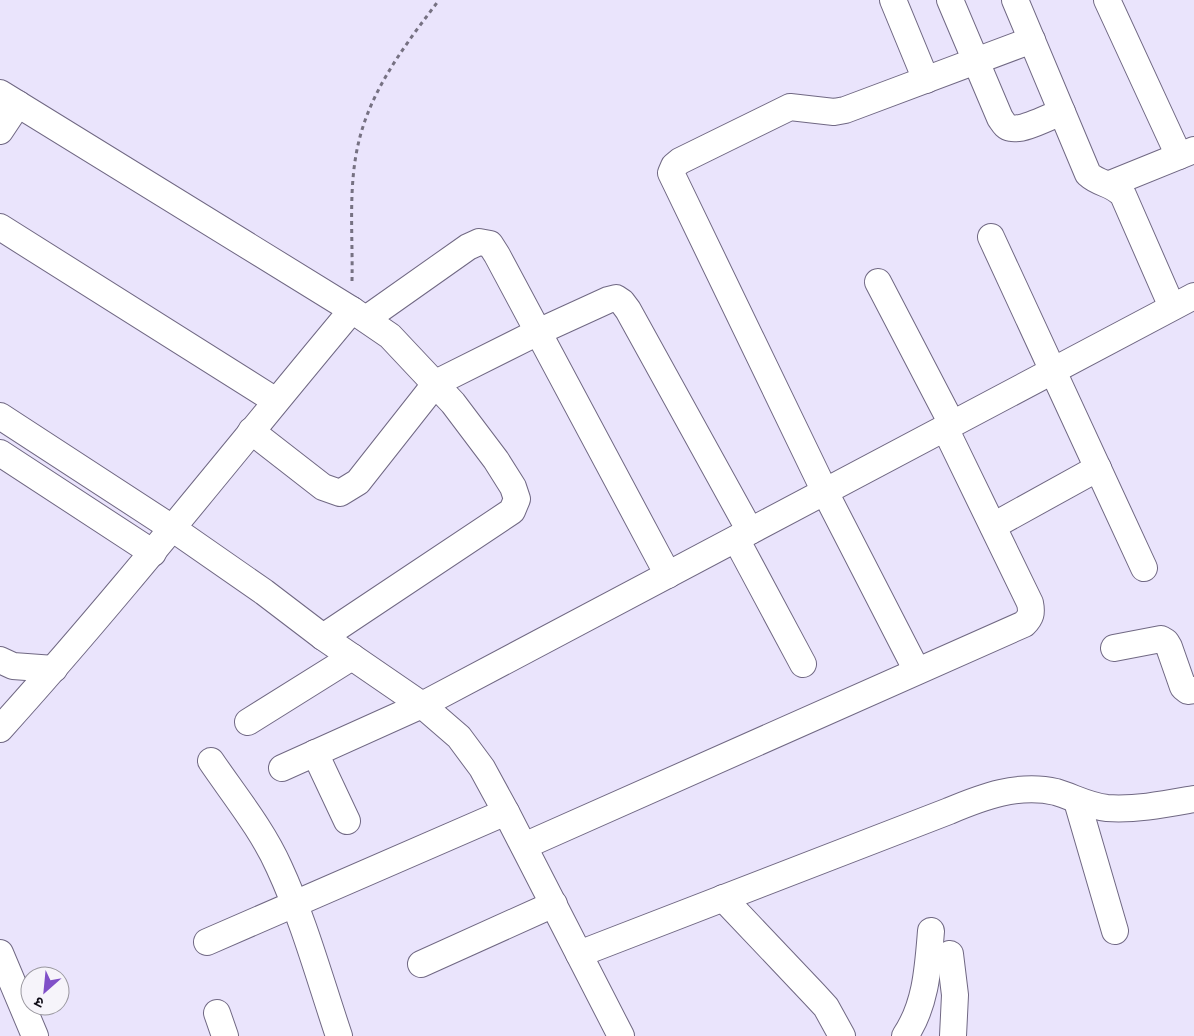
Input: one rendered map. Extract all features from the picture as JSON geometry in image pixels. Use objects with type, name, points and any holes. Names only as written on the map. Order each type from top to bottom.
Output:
[{"type":"street","points":[[893,0],[926,80]]},
{"type":"street","points":[[950,0],[1000,118],[1005,125],[1012,129],[1023,127],[1062,112]]},
{"type":"street","points":[[282,768],[422,705],[1183,302],[1123,194],[1116,187],[1093,179],[1088,174],[1015,0]]},
{"type":"street","points":[[1107,0],[1186,153],[1110,184]]},
{"type":"street","points":[[917,671],[826,492],[671,173],[674,166],[680,161],[790,107],[834,112],[845,110],[1032,40]]},
{"type":"street","points":[[0,131],[9,98],[359,314],[390,336],[436,383],[496,460],[513,486],[518,499],[512,511],[323,637]]},
{"type":"street","points":[[0,226],[276,401]]},
{"type":"street","points":[[991,237],[1144,568]]},
{"type":"street","points":[[0,729],[54,669],[153,552],[276,401],[359,314],[479,242],[490,244],[497,255],[668,575]]},
{"type":"street","points":[[524,846],[1024,624],[1029,619],[1032,613],[1030,603],[993,526],[949,426],[878,282]]},
{"type":"street","points":[[251,431],[323,486],[340,493],[358,482],[436,383],[538,332],[616,298],[622,302],[743,535],[804,664]]},
{"type":"street","points":[[0,416],[172,528],[264,592],[323,637],[422,705],[459,737],[482,768],[506,812],[621,1036]]},
{"type":"street","points":[[0,453],[153,552]]},
{"type":"street","points":[[993,526],[1098,468]]},
{"type":"street","points":[[1114,648],[1161,638],[1166,642],[1182,687],[1188,691],[1194,690]]},
{"type":"street","points":[[248,722],[352,657]]},
{"type":"street","points":[[0,660],[13,666],[54,669]]},
{"type":"street","points":[[315,753],[347,821]]},
{"type":"street","points":[[210,761],[268,847],[279,867],[294,904],[339,1036]]},
{"type":"street","points":[[579,954],[977,799],[1021,790],[1042,790],[1058,793],[1094,806],[1109,808],[1144,807],[1194,799]]},
{"type":"street","points":[[1078,801],[1115,930]]},
{"type":"street","points":[[207,942],[506,812]]},
{"type":"street","points":[[724,898],[826,1008],[842,1036]]},
{"type":"street","points":[[421,964],[554,904]]},
{"type":"street","points":[[905,1036],[918,1012],[923,995],[931,931]]},
{"type":"street","points":[[0,953],[35,1036]]},
{"type":"street","points":[[950,954],[955,994],[953,1036]]},
{"type":"path","points":[[359,314],[354,170],[358,144],[367,114],[382,82],[402,50],[439,0]]}]
